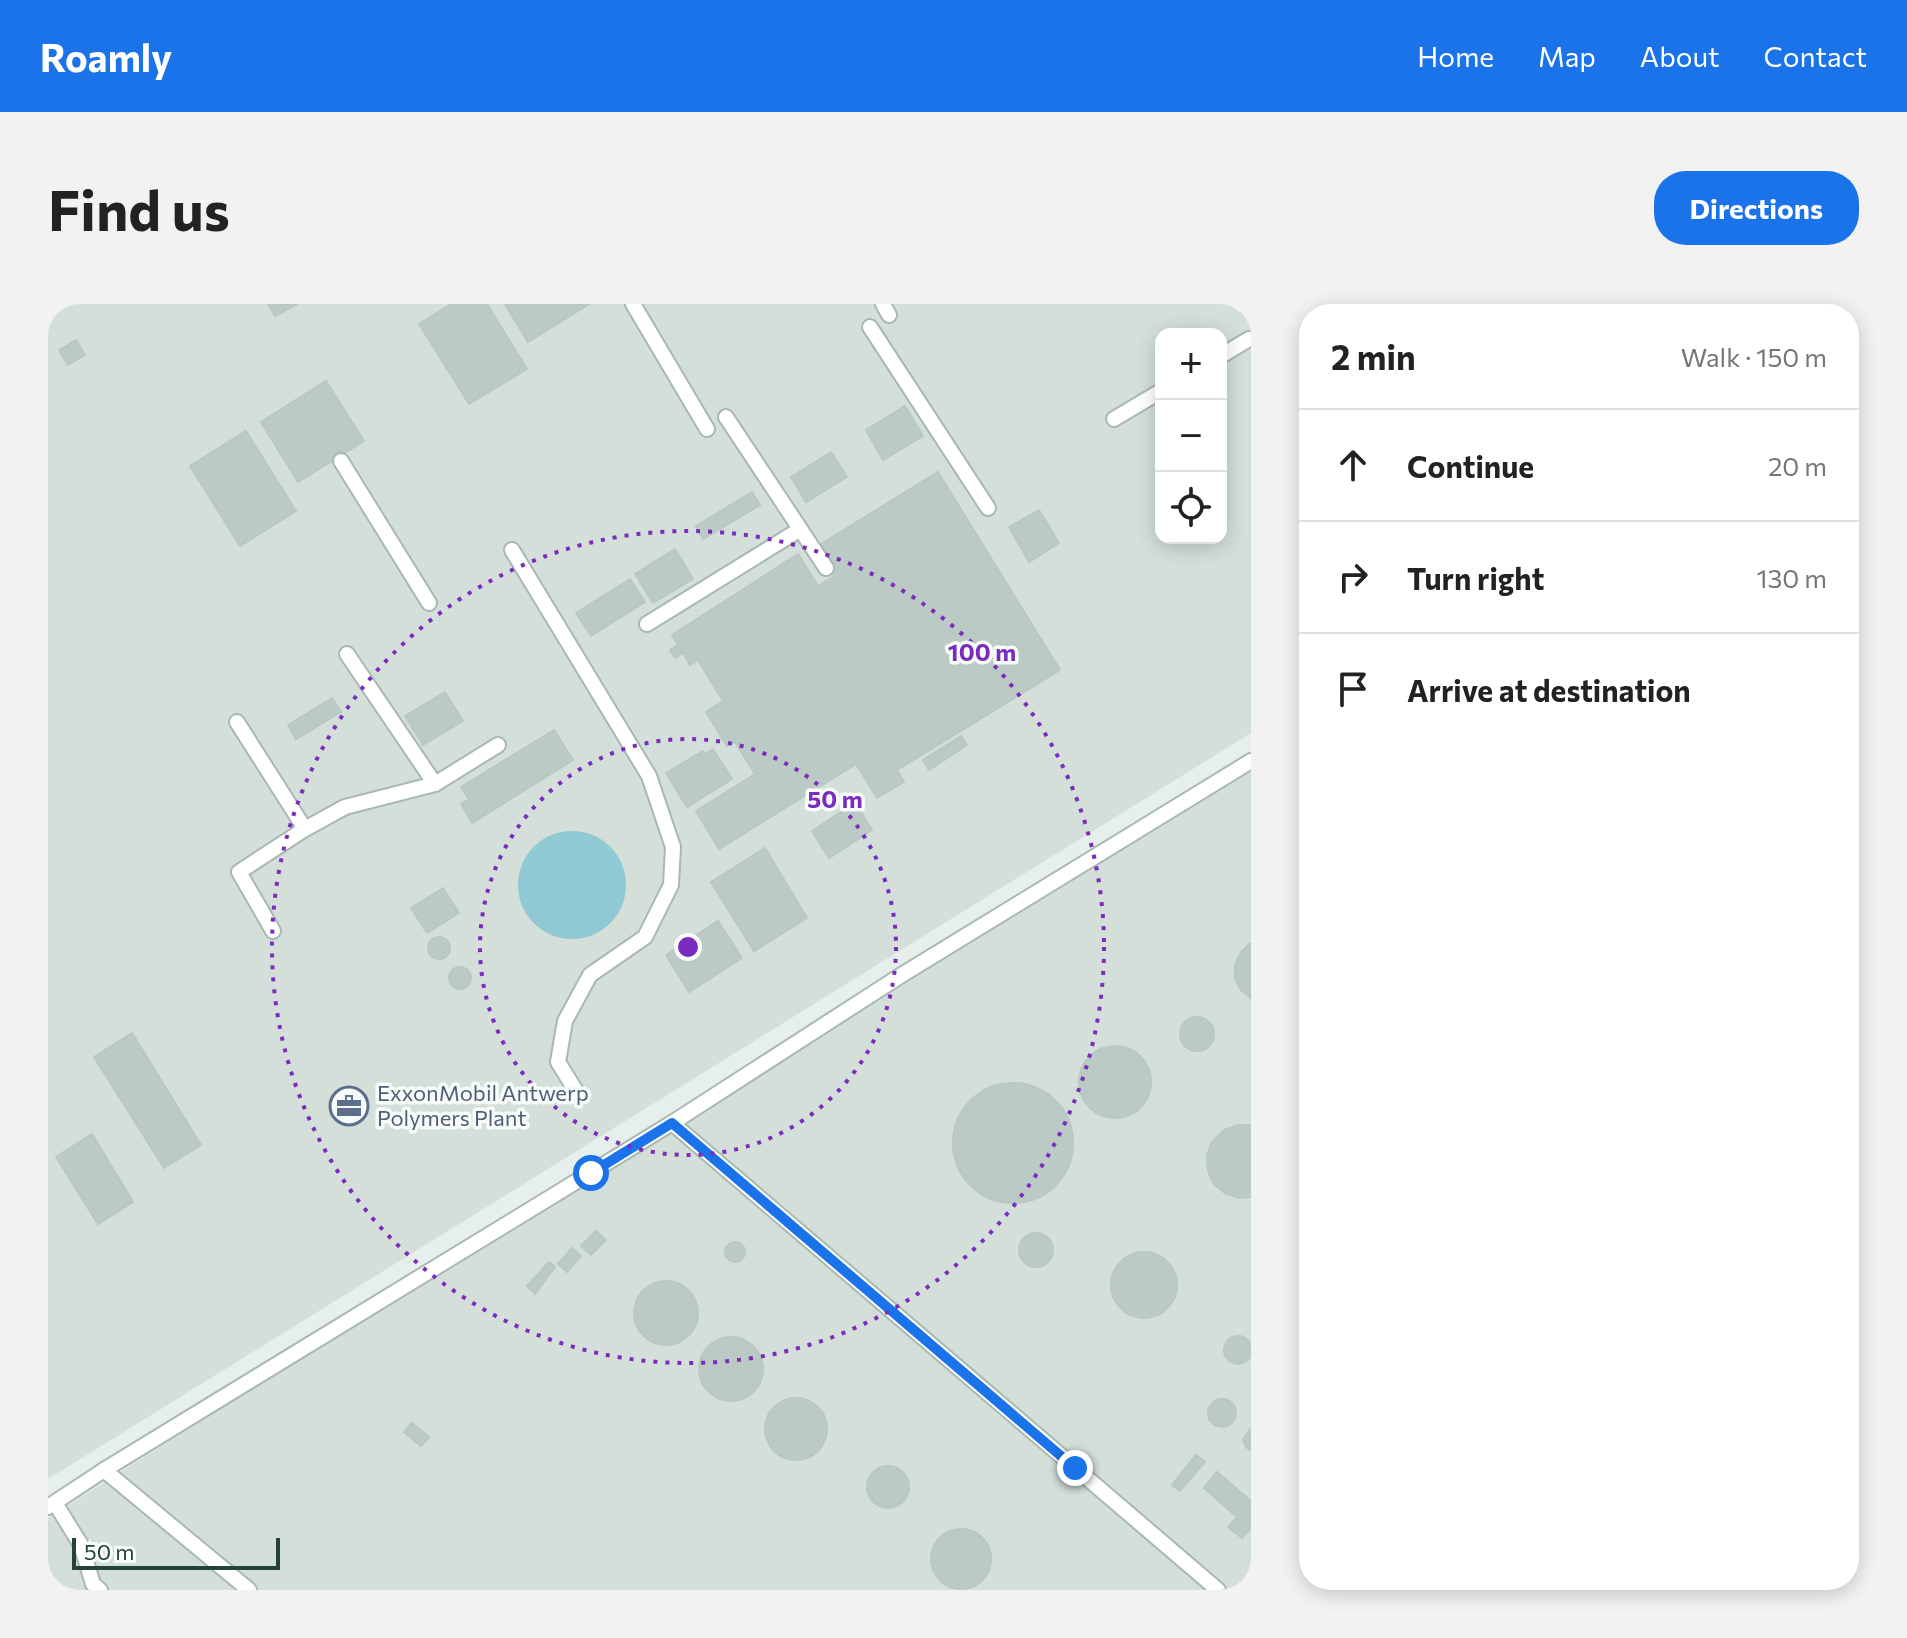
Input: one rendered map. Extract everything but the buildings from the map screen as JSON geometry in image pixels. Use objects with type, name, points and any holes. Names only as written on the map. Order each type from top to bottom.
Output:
[{"type":"lane","points":[[633,304],[707,429]]},
{"type":"lane","points":[[870,327],[988,508]]},
{"type":"lane","points":[[1227,352],[1249,339]]},
{"type":"lane","points":[[1114,419],[1155,395]]},
{"type":"lane","points":[[726,417],[826,568]]},
{"type":"lane","points":[[341,461],[429,603]]},
{"type":"lane","points":[[647,624],[799,530]]},
{"type":"lane","points":[[512,550],[649,776],[673,847],[671,885],[645,937],[590,975],[565,1021],[558,1062],[576,1091]]},
{"type":"lane","points":[[347,654],[435,784]]},
{"type":"lane","points":[[237,722],[305,829]]},
{"type":"lane","points":[[273,931],[239,872],[345,807],[435,784],[498,745]]},
{"type":"lane","points":[[100,1590],[93,1584],[81,1545],[52,1505],[1251,761]]},
{"type":"lane","points":[[672,1123],[1218,1590]]},
{"type":"lane","points":[[104,1470],[249,1590]]},
{"type":"shaded area","name":"ExxonMobil Antwerp Polymers Plant","points":[[48,304],[1251,304],[1251,733],[48,1479]]},
{"type":"shaded area","points":[[1251,754],[1251,1590],[48,1590],[48,1518]]},
{"type":"water","points":[[572,831],[593,835],[610,847],[622,864],[626,885],[622,906],[610,923],[593,935],[572,939],[551,935],[534,923],[522,906],[518,885],[522,864],[534,847],[551,835]]},
{"type":"place","name":"ExxonMobil Antwerp Polymers Plant","points":[[349,1106]]},
{"type":"route","points":[[591,1173],[672,1123],[1075,1468]]}]
